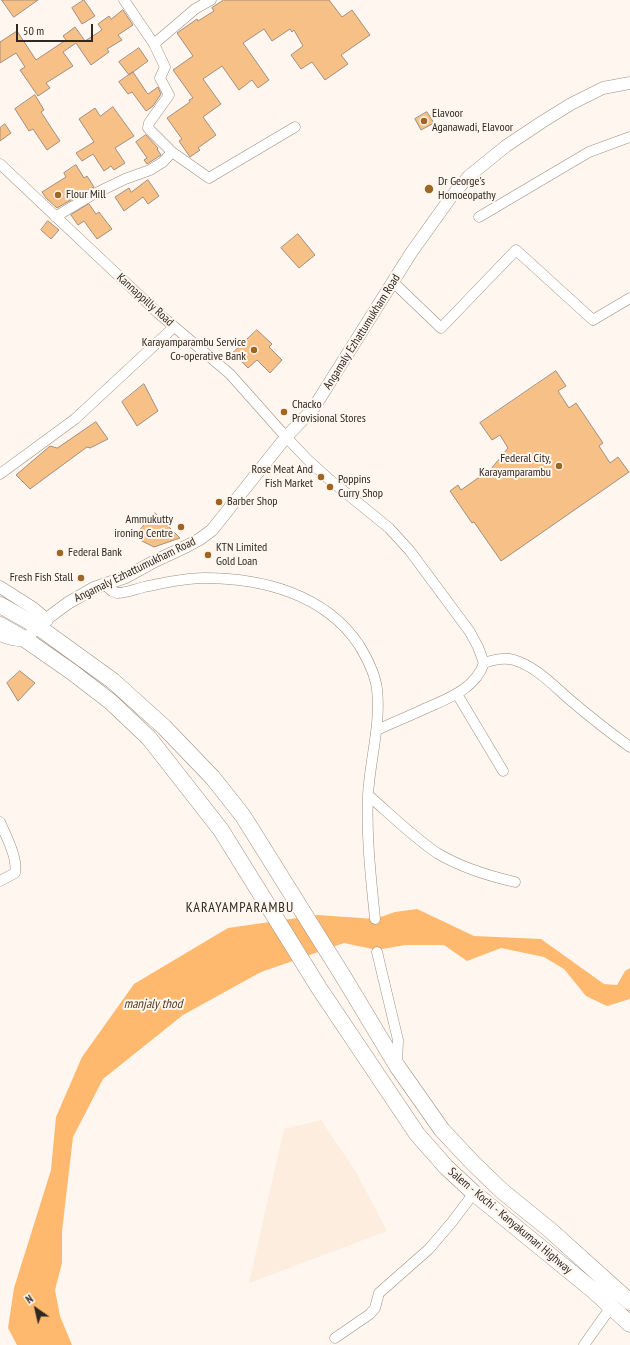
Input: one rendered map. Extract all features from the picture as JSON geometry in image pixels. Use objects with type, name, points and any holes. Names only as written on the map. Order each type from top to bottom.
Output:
[{"type":"highway","points":[[0,605],[42,623]]},
{"type":"highway","name":"Salem - Kochi - Kanyakumari Highway","points":[[42,623],[113,681],[164,727],[214,778],[243,816],[397,1066],[442,1130],[502,1191],[550,1230],[630,1302]]},
{"type":"highway","points":[[0,625],[26,640]]},
{"type":"highway","name":"Salem - Kochi - Kanyakumari Highway","points":[[26,640],[72,672],[111,702],[149,738],[221,830],[319,988],[417,1134],[446,1167],[474,1193],[594,1291],[630,1324]]},
{"type":"street","points":[[124,0],[154,44],[165,67],[160,78],[169,95],[149,123],[148,128],[172,152],[209,178],[295,127]]},
{"type":"street","points":[[154,44],[195,9],[211,0]]},
{"type":"street","name":"Angamaly Ezhattumukham Road","points":[[26,640],[42,623],[68,603],[104,584],[126,577],[200,539],[212,530],[286,437],[313,409],[411,253],[451,197],[469,176],[506,146],[571,104],[602,88],[630,83]]},
{"type":"street","points":[[479,217],[589,152],[630,137]]},
{"type":"street","points":[[55,217],[92,195],[125,179],[150,170],[163,162],[172,152]]},
{"type":"street","name":"Kannappilly Road","points":[[0,164],[174,327],[230,374],[286,437],[330,480],[389,528],[410,551],[470,632],[484,663]]},
{"type":"street","points":[[393,282],[441,328],[516,250],[593,320],[630,298]]},
{"type":"street","points":[[0,474],[76,419],[174,327]]},
{"type":"street","points":[[104,584],[112,591],[118,593],[170,581],[202,578],[217,578],[269,585],[303,598],[333,617],[349,632],[362,650],[372,669],[377,688],[377,730],[368,795],[368,839],[374,919]]},
{"type":"street","points":[[0,587],[33,608],[42,623]]},
{"type":"street","points":[[0,635],[10,640],[26,640]]},
{"type":"street","points":[[377,730],[457,694],[478,676],[484,663],[496,659],[510,659],[537,672],[582,710],[630,746]]},
{"type":"street","points":[[457,694],[503,771]]},
{"type":"street","points":[[368,795],[412,834],[437,853],[484,873],[515,882]]},
{"type":"street","points":[[0,822],[10,844],[16,867],[15,873],[0,881]]},
{"type":"street","points":[[377,952],[398,1040],[397,1066]]},
{"type":"street","points":[[335,1338],[370,1314],[375,1308],[379,1293],[437,1240],[474,1193]]},
{"type":"street","points":[[584,1345],[611,1307]]},
{"type":"shaded area","points":[[321,1120],[356,1172],[387,1231],[249,1283],[284,1129]]},
{"type":"water","name":"manjaly thod","points":[[417,909],[474,936],[541,939],[604,984],[617,985],[625,971],[630,968],[630,999],[607,1006],[586,996],[564,969],[544,957],[501,948],[467,961],[444,945],[405,945],[377,950],[344,943],[261,972],[183,1015],[103,1079],[73,1137],[62,1231],[62,1263],[55,1290],[60,1316],[72,1345],[17,1345],[8,1328],[14,1288],[51,1170],[56,1117],[82,1057],[134,984],[228,928],[318,915],[375,919],[395,912]]},
{"type":"building","points":[[2,0],[38,0],[14,17]]},
{"type":"building","points":[[84,0],[95,16],[82,24],[72,8]]},
{"type":"building","points":[[224,0],[329,0],[342,17],[352,10],[370,35],[341,55],[348,64],[325,80],[312,62],[301,69],[291,55],[303,46],[294,30],[292,32],[290,29],[272,41],[264,29],[243,43],[269,80],[258,88],[252,80],[239,90],[222,66],[203,79],[221,104],[203,117],[216,135],[198,148],[200,150],[190,157],[179,141],[182,139],[167,118],[190,102],[189,100],[193,98],[173,70],[193,56],[177,33],[197,19],[198,21],[214,11],[212,8]]},
{"type":"building","points":[[123,10],[133,25],[118,35],[122,40],[107,49],[109,52],[91,65],[76,43],[63,52],[73,66],[46,83],[50,88],[38,96],[20,70],[25,67],[16,53],[0,63],[0,42],[17,31],[36,60],[66,40],[63,36],[75,27],[85,41],[102,30],[98,24],[109,16],[111,19]]},
{"type":"building","points":[[139,48],[148,61],[129,75],[119,62]]},
{"type":"building","points":[[133,72],[148,94],[158,87],[161,94],[153,106],[146,111],[132,92],[128,94],[119,82]]},
{"type":"building","points":[[35,95],[44,110],[41,112],[60,141],[47,150],[33,129],[29,131],[15,109]]},
{"type":"building","points":[[113,107],[134,136],[115,148],[125,163],[114,170],[111,166],[104,171],[93,154],[82,161],[76,153],[94,142],[79,119],[95,108],[100,116]]},
{"type":"building","name":"Elavoor Aganawadi, Elavoor","points":[[427,112],[434,123],[421,130],[415,119]]},
{"type":"building","points":[[5,124],[11,133],[0,141],[0,128]]},
{"type":"building","points":[[146,135],[158,148],[157,149],[161,155],[147,164],[144,160],[147,158],[136,142]]},
{"type":"building","points":[[76,165],[84,178],[87,176],[94,187],[57,208],[42,192],[66,177],[64,173]]},
{"type":"building","points":[[148,180],[159,196],[148,204],[143,197],[124,211],[115,197],[129,188],[131,192]]},
{"type":"building","points":[[89,204],[96,214],[99,212],[112,229],[97,239],[84,221],[78,225],[71,215]]},
{"type":"building","points":[[48,221],[59,230],[51,239],[41,230]]},
{"type":"building","points":[[298,234],[315,255],[299,268],[281,248]]},
{"type":"building","name":"Karayamparambu Service Co-operative Bank","points":[[257,330],[272,344],[269,347],[282,360],[270,373],[257,360],[248,368],[233,353]]},
{"type":"building","name":"Federal City, Karayamparambu","points":[[556,371],[566,386],[558,391],[569,408],[576,403],[603,443],[599,446],[610,463],[618,457],[629,472],[501,561],[450,491],[458,485],[461,490],[491,469],[508,448],[500,435],[492,440],[480,423]]},
{"type":"building","points":[[144,384],[158,411],[137,426],[122,402]]},
{"type":"building","points":[[96,422],[108,439],[90,448],[87,447],[30,489],[16,475],[50,446],[57,448]]},
{"type":"building","points":[[155,513],[180,538],[154,547],[134,537]]},
{"type":"building","points":[[20,671],[35,683],[18,701],[7,683]]},
{"type":"place","name":"Elavoor Aganawadi, Elavoor","points":[[424,121]]},
{"type":"place","name":"Dr George's Homoeopathy","points":[[429,189]]},
{"type":"place","name":"Flour Mill","points":[[58,195]]},
{"type":"place","name":"Karayamparambu Service Co-operative Bank","points":[[254,350]]},
{"type":"place","name":"Chacko Provisional Stores","points":[[284,412]]},
{"type":"place","name":"Federal City, Karayamparambu","points":[[559,466]]},
{"type":"place","name":"Rose Meat And Fish Market","points":[[321,477]]},
{"type":"place","name":"Poppins Curry Shop","points":[[330,487]]},
{"type":"place","name":"Barber Shop","points":[[219,502]]},
{"type":"place","name":"Ammukutty ironing Centre","points":[[181,527]]},
{"type":"place","name":"Federal Bank","points":[[60,553]]},
{"type":"place","name":"KTN Limited Gold Loan","points":[[208,555]]},
{"type":"place","name":"Fresh Fish Stall","points":[[81,578]]},
{"type":"district","name":"KARAYAMPARAMBU","points":[[240,908]]}]
